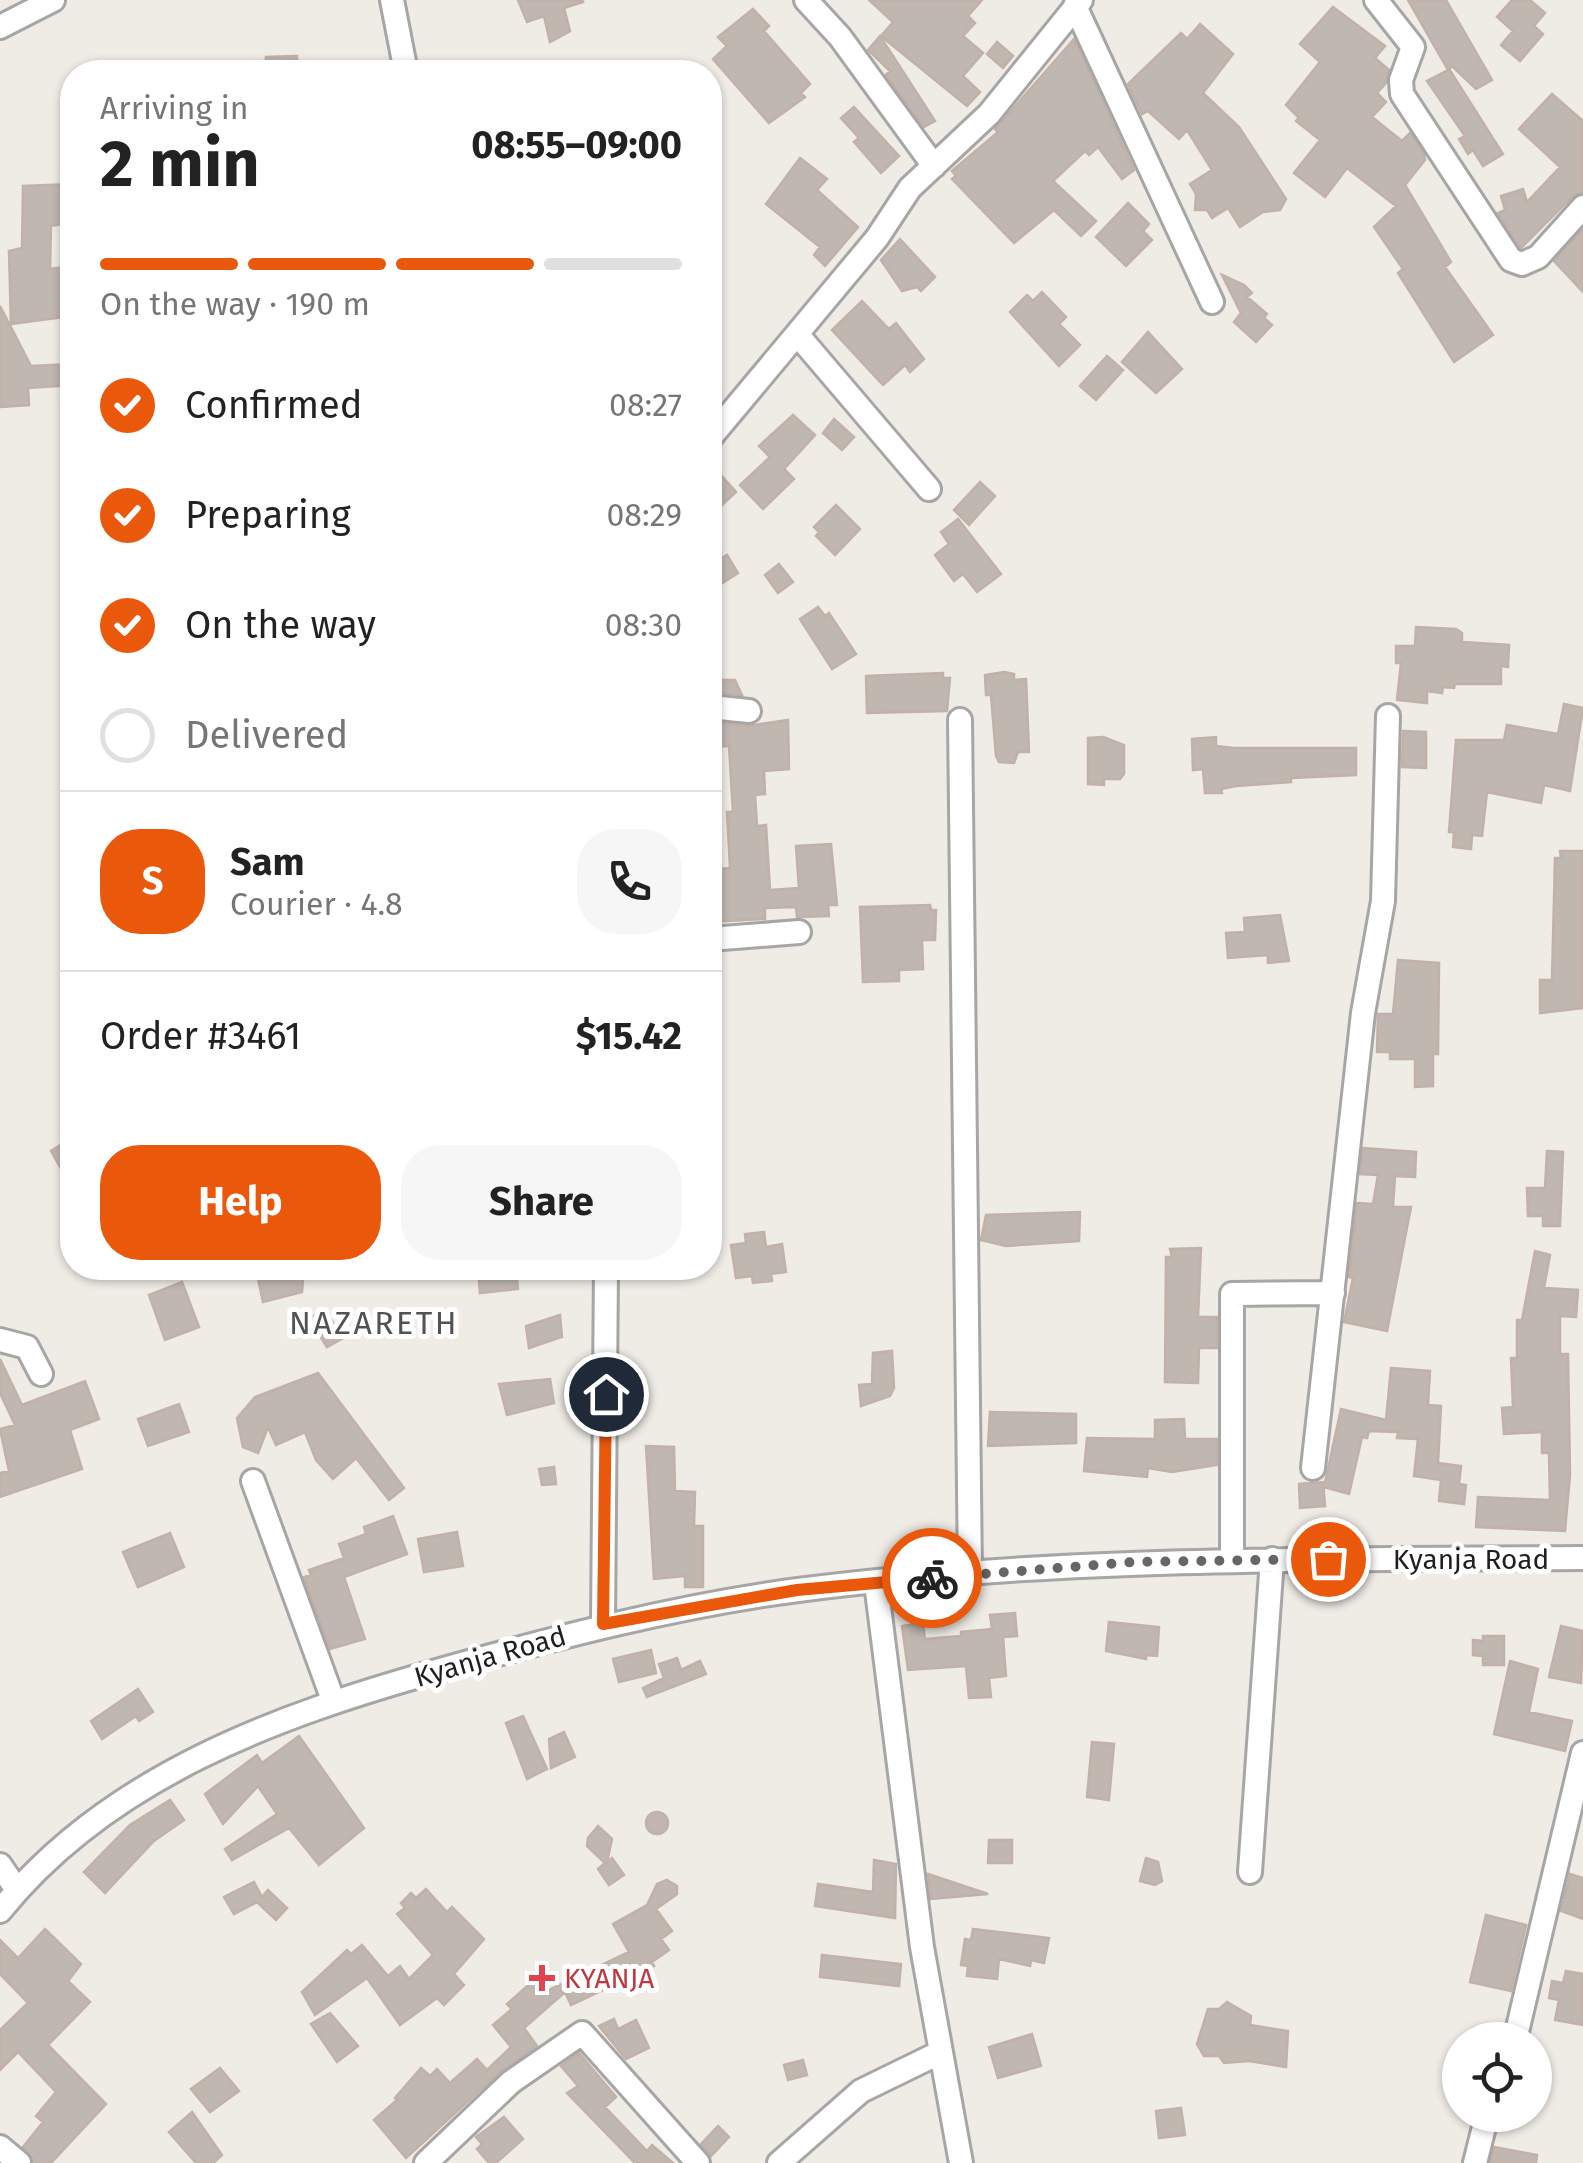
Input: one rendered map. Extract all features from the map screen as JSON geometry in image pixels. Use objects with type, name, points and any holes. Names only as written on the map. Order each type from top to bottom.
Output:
[{"type":"street","points":[[0,27],[53,0]]},
{"type":"street","points":[[392,0],[404,60]]},
{"type":"street","points":[[806,0],[840,37],[934,166]]},
{"type":"street","points":[[1376,0],[1413,47],[1411,63],[1402,80],[1402,94],[1511,260],[1522,264],[1538,257],[1583,207]]},
{"type":"street","points":[[722,424],[877,238],[910,188],[988,114],[1078,3],[1212,302]]},
{"type":"street","points":[[797,334],[929,488]]},
{"type":"street","points":[[722,708],[749,711]]},
{"type":"street","points":[[1313,1468],[1363,1013],[1383,901],[1388,716]]},
{"type":"street","points":[[960,720],[970,1574]]},
{"type":"street","points":[[722,938],[799,932]]},
{"type":"street","points":[[603,1624],[606,1280]]},
{"type":"street","points":[[1232,1560],[1232,1294],[1333,1292]]},
{"type":"street","points":[[0,1340],[27,1346],[41,1374]]},
{"type":"street","points":[[254,1481],[334,1700]]},
{"type":"street","name":"Kyanja Road","points":[[0,1911],[57,1850],[209,1750],[334,1700],[603,1624],[797,1590],[970,1574],[1232,1560],[1583,1558]]},
{"type":"street","points":[[1250,1872],[1272,1559]]},
{"type":"street","points":[[876,1582],[939,2053],[961,2163]]},
{"type":"street","points":[[1520,2022],[1576,1824],[1583,1754]]},
{"type":"street","points":[[0,1865],[17,1890]]},
{"type":"street","points":[[426,2163],[511,2082],[582,2033],[698,2163]]},
{"type":"street","points":[[779,2163],[861,2091],[939,2053]]},
{"type":"street","points":[[1475,2163],[1483,2132]]},
{"type":"street","points":[[0,2148],[18,2163]]},
{"type":"building","points":[[518,0],[583,2],[564,8],[570,31],[550,42],[544,16],[527,22]]},
{"type":"building","points":[[869,0],[982,0],[968,16],[975,23],[963,36],[983,53],[963,76],[980,92],[967,106],[881,36],[893,22]]},
{"type":"building","points":[[1408,0],[1446,0],[1492,80],[1476,89],[1452,66],[1449,69],[1503,154],[1483,166],[1473,150],[1468,154],[1459,139],[1465,136],[1427,81],[1448,70]]},
{"type":"building","points":[[1512,0],[1530,0],[1545,13],[1534,26],[1543,34],[1520,61],[1501,45],[1513,31],[1497,17]]},
{"type":"building","points":[[1333,7],[1385,46],[1375,58],[1389,70],[1386,83],[1377,93],[1386,102],[1372,117],[1402,141],[1410,133],[1424,154],[1425,160],[1405,185],[1451,262],[1445,267],[1493,335],[1454,362],[1398,273],[1403,269],[1374,227],[1396,206],[1347,168],[1325,197],[1294,173],[1320,140],[1296,121],[1299,118],[1286,105],[1320,62],[1300,44]]},
{"type":"building","points":[[753,9],[769,26],[764,31],[810,84],[801,93],[805,97],[769,123],[722,69],[722,60],[713,59],[727,46],[718,37]]},
{"type":"building","points":[[1200,24],[1233,54],[1203,93],[1239,127],[1286,199],[1280,210],[1263,212],[1240,227],[1228,208],[1212,218],[1207,210],[1195,210],[1196,194],[1190,184],[1212,170],[1187,130],[1179,139],[1148,111],[1142,114],[1128,84],[1181,33],[1187,39]]},
{"type":"building","points":[[880,36],[935,121],[924,127],[886,75],[890,71],[868,50]]},
{"type":"building","points":[[1074,39],[1134,170],[1122,179],[1098,147],[1089,155],[1085,151],[1053,181],[1096,221],[1081,236],[1054,210],[1014,243],[952,179],[956,176],[952,171],[998,132],[995,129]]},
{"type":"building","points":[[997,42],[1013,56],[1003,68],[987,54]]},
{"type":"building","points":[[297,56],[297,60],[266,60]]},
{"type":"building","points":[[1552,94],[1583,121],[1583,192],[1572,197],[1521,248],[1498,213],[1505,210],[1501,196],[1523,189],[1527,202],[1560,167],[1519,129]]},
{"type":"building","points":[[854,107],[899,156],[881,173],[854,142],[859,138],[841,118]]},
{"type":"building","points":[[800,158],[827,179],[817,190],[858,227],[825,266],[814,255],[820,247],[766,204]]},
{"type":"building","points":[[60,184],[60,224],[51,226],[50,269],[60,268],[60,318],[11,324],[9,251],[22,248],[23,186]]},
{"type":"building","points":[[1128,203],[1149,224],[1143,231],[1152,240],[1126,266],[1096,237]]},
{"type":"building","points":[[1583,229],[1583,292],[1554,261]]},
{"type":"building","points":[[900,239],[935,277],[921,291],[917,287],[902,291],[881,260]]},
{"type":"building","points":[[1222,275],[1244,285],[1252,293],[1247,297],[1267,314],[1264,318],[1272,325],[1256,342],[1234,322],[1241,313]]},
{"type":"building","points":[[1042,292],[1066,317],[1059,324],[1080,345],[1059,366],[1010,312],[1027,295],[1033,301]]},
{"type":"building","points":[[862,301],[889,329],[896,323],[924,359],[910,372],[905,365],[883,385],[832,330]]},
{"type":"building","points":[[0,306],[31,366],[60,365],[60,386],[28,388],[29,405],[0,407]]},
{"type":"building","points":[[1148,332],[1182,369],[1156,393],[1122,362]]},
{"type":"building","points":[[1107,356],[1123,370],[1096,400],[1080,386]]},
{"type":"building","points":[[793,415],[815,435],[784,469],[794,479],[763,509],[740,485],[770,457],[759,446]]},
{"type":"building","points":[[834,419],[854,437],[842,450],[823,433]]},
{"type":"building","points":[[722,476],[736,492],[722,505]]},
{"type":"building","points":[[980,482],[995,496],[969,525],[954,510]]},
{"type":"building","points":[[836,505],[860,529],[835,555],[816,536],[819,532],[814,527]]},
{"type":"building","points":[[958,519],[1001,574],[977,592],[963,574],[954,581],[935,555],[949,544],[941,532]]},
{"type":"building","points":[[727,555],[738,573],[722,583],[722,558]]},
{"type":"building","points":[[779,564],[793,582],[778,593],[765,575]]},
{"type":"building","points":[[818,607],[825,616],[829,613],[856,654],[832,669],[800,619]]},
{"type":"building","points":[[1416,627],[1456,629],[1462,633],[1462,642],[1509,645],[1508,667],[1501,666],[1501,684],[1455,684],[1454,688],[1443,687],[1442,693],[1427,691],[1427,703],[1397,700],[1401,663],[1396,663],[1396,646],[1415,646]]},
{"type":"building","points":[[943,673],[943,678],[950,678],[947,711],[867,713],[866,676]]},
{"type":"building","points":[[1014,674],[1014,680],[1026,679],[1029,752],[1018,752],[1014,763],[999,762],[996,756],[991,695],[986,695],[985,675]]},
{"type":"building","points":[[722,680],[735,680],[742,695],[722,693]]},
{"type":"building","points":[[1564,704],[1583,708],[1570,791],[1544,785],[1541,803],[1487,792],[1482,836],[1472,835],[1471,849],[1453,847],[1454,832],[1449,832],[1456,740],[1504,740],[1507,725],[1558,734]]},
{"type":"building","points":[[788,720],[789,769],[764,771],[765,794],[755,795],[757,826],[766,825],[770,890],[799,888],[796,846],[831,844],[837,905],[828,905],[829,916],[797,917],[796,907],[765,908],[765,919],[722,921],[722,869],[730,868],[727,812],[733,812],[729,746],[722,746],[722,723],[747,726]]},
{"type":"building","points":[[1403,731],[1426,732],[1426,768],[1402,767]]},
{"type":"building","points":[[1103,737],[1124,745],[1124,774],[1120,779],[1104,779],[1104,785],[1088,784],[1088,738]]},
{"type":"building","points":[[1216,737],[1216,746],[1234,748],[1356,748],[1356,775],[1291,778],[1291,782],[1236,786],[1221,789],[1222,793],[1205,793],[1203,769],[1193,770],[1192,739]]},
{"type":"building","points":[[1560,851],[1583,851],[1583,1008],[1540,1013],[1540,980],[1552,980],[1555,858],[1561,858]]},
{"type":"building","points":[[930,905],[931,910],[936,910],[935,940],[922,940],[923,969],[899,970],[899,981],[863,982],[860,907]]},
{"type":"building","points":[[1280,915],[1289,961],[1268,963],[1268,955],[1228,958],[1226,933],[1245,932],[1244,918]]},
{"type":"building","points":[[1398,960],[1439,963],[1438,1054],[1433,1054],[1433,1086],[1415,1087],[1415,1059],[1390,1059],[1390,1052],[1377,1052],[1378,1014],[1393,1014]]},
{"type":"building","points":[[60,1145],[60,1167],[51,1151]]},
{"type":"building","points":[[1363,1148],[1416,1152],[1415,1177],[1395,1176],[1393,1207],[1411,1207],[1387,1331],[1344,1322],[1353,1278],[1349,1277],[1357,1203],[1373,1204],[1378,1175],[1360,1174]]},
{"type":"building","points":[[1547,1151],[1563,1152],[1560,1226],[1543,1226],[1543,1216],[1528,1216],[1527,1188],[1545,1188]]},
{"type":"building","points":[[1080,1212],[1079,1241],[1006,1246],[981,1240],[986,1215]]},
{"type":"building","points":[[764,1232],[766,1247],[782,1244],[786,1272],[771,1274],[772,1281],[753,1283],[752,1276],[736,1278],[731,1245],[746,1243],[745,1234]]},
{"type":"building","points":[[1201,1248],[1198,1317],[1217,1317],[1217,1348],[1199,1348],[1198,1383],[1165,1382],[1166,1257],[1172,1257],[1170,1249]]},
{"type":"building","points":[[1535,1251],[1550,1255],[1544,1288],[1578,1290],[1576,1317],[1560,1316],[1560,1354],[1568,1354],[1570,1475],[1565,1531],[1476,1527],[1478,1497],[1550,1500],[1549,1453],[1542,1453],[1542,1432],[1504,1434],[1502,1408],[1513,1407],[1511,1358],[1517,1358],[1517,1320],[1522,1320]]},
{"type":"building","points":[[258,1280],[303,1280],[302,1292],[263,1302]]},
{"type":"building","points":[[479,1280],[517,1280],[518,1289],[480,1293]]},
{"type":"building","points":[[182,1282],[199,1327],[165,1340],[149,1295]]},
{"type":"building","points":[[324,1309],[343,1338],[327,1347],[309,1319]]},
{"type":"building","points":[[560,1315],[562,1337],[529,1348],[526,1326]]},
{"type":"building","points":[[892,1351],[894,1388],[890,1396],[861,1406],[859,1385],[872,1384],[873,1353]]},
{"type":"building","points":[[0,1359],[22,1405],[85,1381],[99,1419],[70,1430],[82,1469],[0,1497],[0,1473],[9,1471],[0,1429],[15,1425],[0,1393]]},
{"type":"building","points":[[1391,1368],[1430,1371],[1428,1405],[1441,1406],[1438,1463],[1461,1466],[1459,1484],[1466,1485],[1464,1504],[1439,1501],[1441,1480],[1414,1476],[1418,1439],[1397,1438],[1398,1432],[1369,1431],[1367,1438],[1362,1437],[1349,1494],[1324,1487],[1341,1409],[1386,1420]]},
{"type":"building","points":[[318,1373],[404,1488],[389,1500],[356,1458],[333,1479],[316,1460],[305,1432],[276,1445],[268,1427],[258,1453],[243,1447],[237,1418],[255,1397]]},
{"type":"building","points":[[550,1379],[554,1403],[507,1415],[499,1384]]},
{"type":"building","points":[[179,1404],[189,1432],[148,1446],[138,1419]]},
{"type":"building","points":[[990,1412],[1076,1414],[1076,1443],[988,1446]]},
{"type":"building","points":[[1184,1419],[1185,1439],[1217,1439],[1217,1465],[1172,1472],[1148,1468],[1147,1477],[1084,1471],[1087,1438],[1155,1439],[1155,1420]]},
{"type":"building","points":[[646,1446],[674,1447],[675,1491],[695,1492],[694,1526],[703,1526],[703,1587],[685,1587],[685,1576],[654,1579]]},
{"type":"building","points":[[554,1467],[556,1484],[542,1485],[539,1469]]},
{"type":"building","points":[[1323,1482],[1325,1506],[1300,1508],[1299,1484]]},
{"type":"building","points":[[393,1516],[407,1554],[344,1577],[365,1639],[330,1649],[304,1577],[311,1575],[309,1570],[344,1558],[339,1544],[366,1534],[364,1527]]},
{"type":"building","points":[[457,1532],[463,1566],[424,1572],[418,1539]]},
{"type":"building","points":[[170,1533],[184,1567],[138,1587],[123,1552]]},
{"type":"building","points":[[1015,1613],[1017,1636],[1003,1637],[1006,1676],[989,1678],[991,1697],[969,1698],[966,1666],[908,1670],[902,1626],[923,1623],[925,1639],[961,1636],[961,1632],[992,1629],[990,1615]]},
{"type":"building","points":[[1109,1622],[1159,1627],[1157,1656],[1146,1655],[1146,1659],[1106,1651]]},
{"type":"building","points":[[1561,1626],[1583,1631],[1581,1683],[1549,1677]]},
{"type":"building","points":[[1483,1636],[1504,1636],[1504,1665],[1483,1665],[1483,1656],[1473,1655],[1473,1640],[1483,1641]]},
{"type":"building","points":[[651,1650],[656,1673],[619,1682],[613,1659]]},
{"type":"building","points":[[677,1658],[681,1670],[700,1661],[706,1674],[647,1697],[643,1688],[664,1678],[659,1664]]},
{"type":"building","points":[[1510,1661],[1538,1669],[1529,1712],[1572,1721],[1565,1751],[1494,1734]]},
{"type":"building","points":[[138,1689],[153,1712],[139,1721],[136,1716],[102,1739],[91,1721]]},
{"type":"building","points":[[523,1716],[547,1769],[527,1779],[506,1723]]},
{"type":"building","points":[[564,1732],[575,1757],[551,1768],[549,1739]]},
{"type":"building","points":[[299,1736],[364,1828],[319,1865],[289,1828],[232,1860],[225,1849],[277,1814],[258,1786],[223,1824],[205,1794],[257,1755],[262,1763]]},
{"type":"building","points":[[1092,1742],[1114,1744],[1109,1800],[1087,1797]]},
{"type":"building","points":[[170,1800],[184,1820],[154,1841],[105,1893],[84,1872],[130,1825]]},
{"type":"building","points":[[657,1812],[665,1815],[665,1831],[657,1834],[649,1831],[646,1823],[649,1815]]},
{"type":"building","points":[[598,1826],[612,1839],[607,1862],[612,1858],[624,1875],[609,1885],[598,1869],[605,1863],[587,1846]]},
{"type":"building","points":[[989,1840],[1012,1840],[1012,1863],[988,1863]]},
{"type":"building","points":[[1146,1858],[1158,1862],[1162,1881],[1155,1885],[1140,1881]]},
{"type":"building","points":[[874,1860],[896,1864],[895,1918],[815,1906],[818,1884],[873,1892]]},
{"type":"building","points":[[928,1874],[988,1894],[931,1899]]},
{"type":"building","points":[[1570,1874],[1583,1878],[1583,1919],[1561,1911]]},
{"type":"building","points":[[667,1880],[677,1886],[677,1894],[656,1909],[672,1931],[661,1939],[669,1950],[652,1962],[654,1966],[571,2005],[565,1992],[524,2028],[537,2046],[501,2071],[406,2158],[374,2120],[397,2100],[421,2068],[430,2076],[437,2069],[450,2083],[477,2059],[487,2070],[511,2047],[493,2025],[512,2009],[507,2004],[534,1980],[545,1992],[629,1952],[613,1924],[647,1905],[657,1884]]},
{"type":"building","points":[[254,1882],[262,1897],[268,1890],[287,1908],[276,1920],[257,1902],[234,1914],[224,1897]]},
{"type":"building","points":[[426,1889],[447,1912],[452,1907],[484,1939],[454,1974],[464,1985],[444,2005],[437,1998],[400,2025],[367,1978],[315,2015],[302,1992],[347,1950],[351,1954],[362,1945],[388,1976],[400,1966],[409,1979],[433,1955],[397,1914],[405,1908],[401,1903],[411,1893],[416,1898]]},
{"type":"building","points":[[1486,1915],[1526,1925],[1511,1991],[1470,1982]]},
{"type":"building","points":[[45,1929],[81,1964],[68,1981],[90,2002],[48,2045],[106,2104],[51,2163],[34,2163],[23,2147],[43,2122],[36,2116],[56,2092],[18,2052],[0,2070],[0,2030],[28,2003],[0,1974],[0,1940],[18,1958]]},
{"type":"building","points":[[973,1929],[1049,1938],[1044,1963],[1031,1960],[1030,1966],[999,1959],[997,1979],[967,1976],[968,1966],[961,1965],[965,1939],[971,1940]]},
{"type":"building","points":[[822,1955],[901,1964],[899,1986],[820,1977]]},
{"type":"building","points":[[1566,1971],[1583,1974],[1583,2025],[1555,2020],[1559,2000],[1549,1998],[1552,1981],[1563,1983]]},
{"type":"building","points":[[1227,2002],[1251,2016],[1250,2025],[1288,2031],[1286,2067],[1249,2061],[1224,2063],[1219,2056],[1204,2056],[1197,2044],[1208,2009],[1219,2009]]},
{"type":"building","points":[[330,2013],[358,2046],[337,2062],[311,2024]]},
{"type":"building","points":[[614,2019],[618,2029],[636,2020],[649,2048],[626,2059],[599,2026]]},
{"type":"building","points":[[1032,2034],[1041,2066],[998,2078],[989,2047]]},
{"type":"building","points":[[579,2053],[616,2097],[605,2107],[647,2151],[652,2145],[673,2163],[635,2163],[567,2093],[578,2086],[561,2066]]},
{"type":"building","points":[[803,2060],[807,2075],[788,2080],[784,2065]]},
{"type":"building","points":[[220,2068],[239,2091],[210,2112],[191,2089]]},
{"type":"building","points":[[1181,2108],[1185,2135],[1159,2138],[1156,2111]]},
{"type":"building","points":[[192,2112],[222,2155],[213,2163],[196,2163],[169,2132]]},
{"type":"building","points":[[504,2117],[523,2139],[496,2163],[489,2163],[477,2149],[482,2144],[476,2137]]},
{"type":"building","points":[[718,2126],[729,2137],[711,2156],[701,2144]]},
{"type":"building","points":[[1494,2147],[1537,2155],[1536,2163],[1490,2163]]},
{"type":"way so far","points":[[932,1578],[1134,1562],[1328,1559]]},
{"type":"place","name":"KYANJA","points":[[542,1978]]},
{"type":"district","name":"NAZARETH","points":[[374,1323]]},
{"type":"route","points":[[606,1394],[603,1624],[797,1590],[932,1578]]}]
